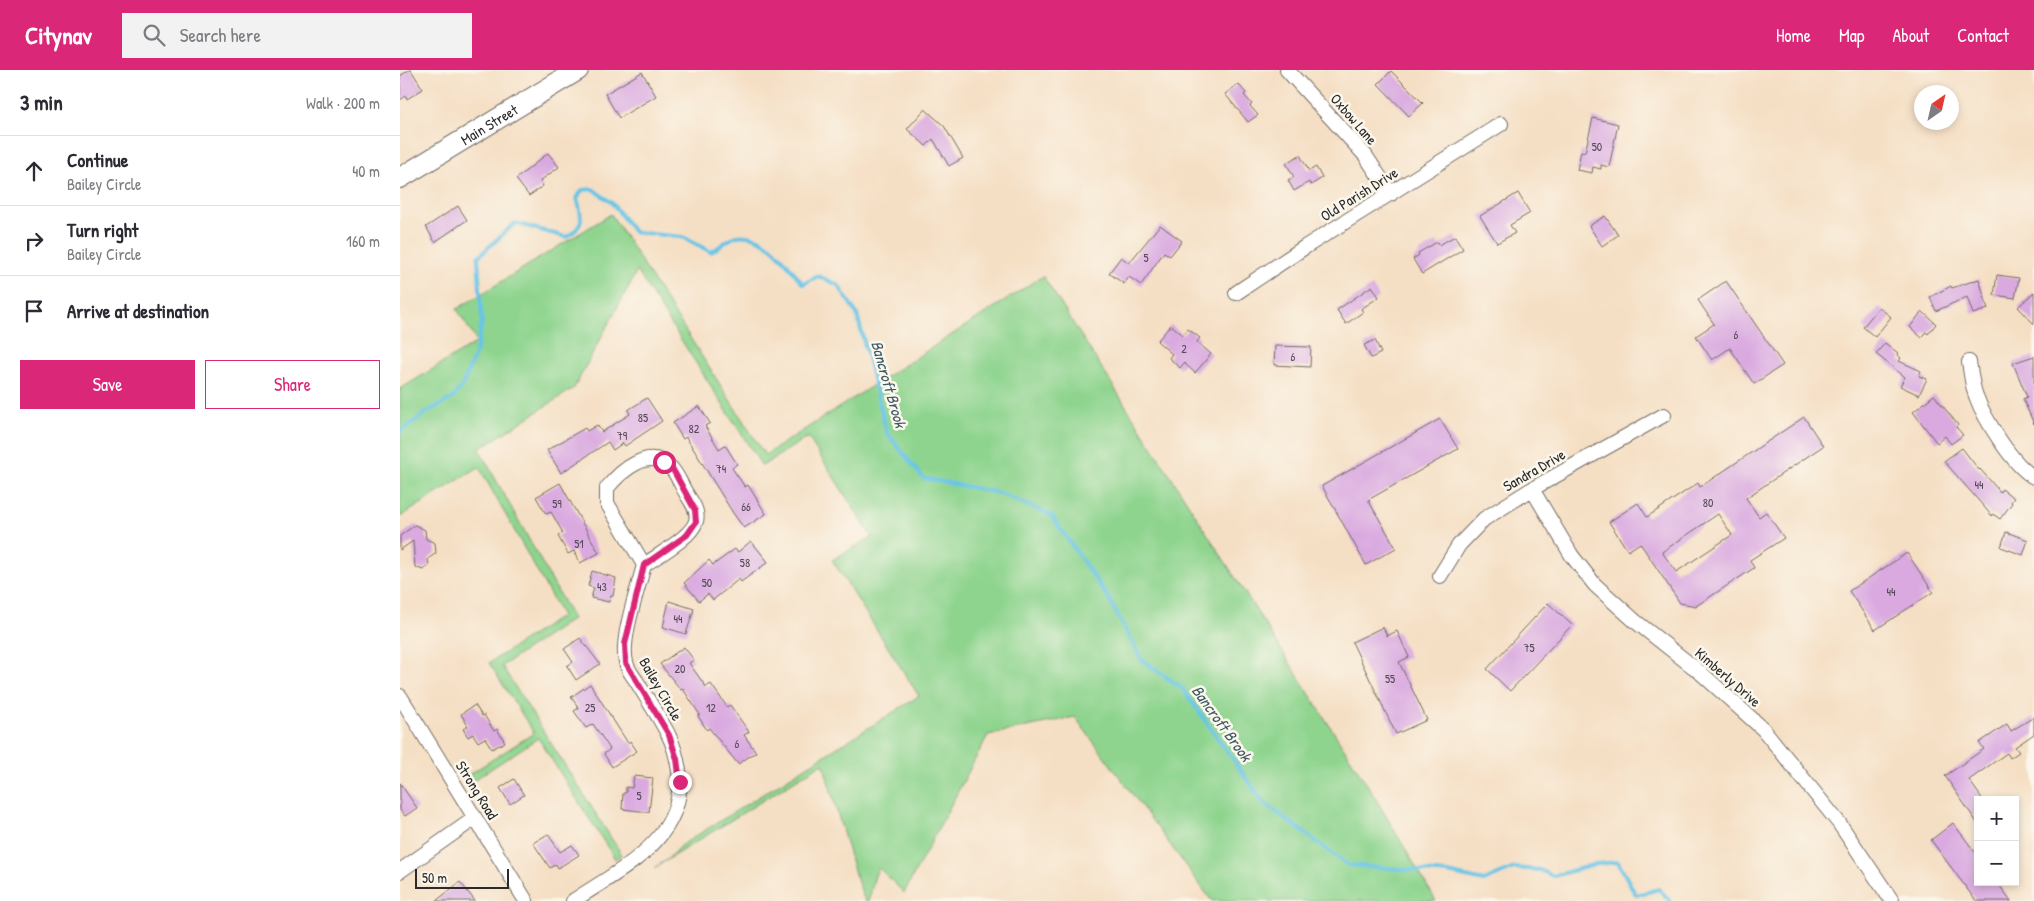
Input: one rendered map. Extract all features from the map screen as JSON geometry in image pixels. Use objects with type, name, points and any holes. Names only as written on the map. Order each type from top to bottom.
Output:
[{"type":"street","name":"Main Street","points":[[400,178],[578,70]]},
{"type":"street","name":"Oxbow Lane","points":[[1287,70],[1366,155],[1390,194]]},
{"type":"street","name":"Old Parish Drive","points":[[1236,293],[1305,247],[1501,124]]},
{"type":"street","points":[[1969,362],[1975,396],[1986,416],[2016,462],[2034,477]]},
{"type":"street","name":"Sandra Drive","points":[[1440,576],[1459,545],[1484,519],[1532,489],[1664,415]]},
{"type":"street","points":[[654,458],[672,468],[695,510],[696,522],[687,535],[644,565],[607,503],[607,488],[618,475],[644,460],[654,458]]},
{"type":"street","name":"Kimberly Drive","points":[[1532,489],[1572,556],[1595,585],[1635,621],[1701,673],[1764,729],[1839,822],[1892,901]]},
{"type":"street","name":"Bailey Circle","points":[[573,901],[640,856],[658,840],[673,818],[679,799],[680,782],[677,759],[669,735],[626,663],[625,644],[644,565]]},
{"type":"street","name":"Strong Road","points":[[400,696],[526,901]]},
{"type":"street","points":[[400,871],[475,818]]},
{"type":"green space","points":[[611,214],[765,455],[1043,276],[1370,789],[1436,901],[1212,901],[1075,717],[988,735],[904,893],[879,868],[868,901],[865,901],[855,874],[823,763],[654,868],[668,859],[680,846],[919,696],[832,560],[872,537],[808,437],[762,466],[637,271],[574,388],[479,449],[573,619],[502,666],[622,855],[615,859],[538,738],[468,784],[465,777],[534,733],[489,663],[562,616],[479,467],[400,517],[400,389],[477,342],[457,309]]},
{"type":"building","points":[[411,70],[423,89],[407,99],[406,96],[400,100],[400,76]]},
{"type":"building","points":[[1391,71],[1423,103],[1409,116],[1378,84]]},
{"type":"building","points":[[642,72],[656,96],[619,118],[605,94]]},
{"type":"building","points":[[1238,84],[1252,104],[1250,106],[1258,115],[1248,122],[1225,94]]},
{"type":"building","points":[[925,109],[944,126],[963,158],[949,166],[933,139],[926,146],[907,129]]},
{"type":"building","points":[[1593,118],[1618,124],[1609,167],[1601,165],[1601,169],[1593,167],[1592,173],[1577,170],[1581,151],[1585,152]]},
{"type":"building","points":[[548,153],[559,167],[540,181],[543,186],[529,196],[516,179]]},
{"type":"building","points":[[1300,155],[1309,171],[1316,167],[1322,178],[1311,185],[1309,182],[1294,191],[1288,180],[1294,177],[1286,163]]},
{"type":"building","points":[[1518,193],[1530,213],[1510,225],[1515,233],[1497,243],[1480,216]]},
{"type":"building","points":[[458,206],[467,220],[435,242],[426,227]]},
{"type":"building","points":[[1605,216],[1618,235],[1602,246],[1589,226]]},
{"type":"building","points":[[1160,225],[1182,241],[1170,256],[1164,252],[1141,285],[1129,277],[1124,284],[1109,273],[1121,257],[1129,263]]},
{"type":"building","points":[[1455,236],[1463,249],[1422,274],[1413,259],[1419,255],[1418,253],[1437,242],[1439,245]]},
{"type":"building","points":[[1997,275],[2019,278],[2015,298],[1994,295]]},
{"type":"building","points":[[1979,279],[1988,309],[1973,314],[1967,297],[1936,311],[1930,297],[1951,286],[1952,288]]},
{"type":"building","points":[[1726,281],[1783,365],[1754,384],[1730,348],[1712,360],[1696,336],[1714,324],[1698,300]]},
{"type":"building","points":[[1372,286],[1379,297],[1361,309],[1363,312],[1346,324],[1337,310]]},
{"type":"building","points":[[2034,292],[2034,324],[2018,307]]},
{"type":"building","points":[[1879,307],[1891,317],[1875,337],[1863,327]]},
{"type":"building","points":[[1922,311],[1936,324],[1928,334],[1926,332],[1921,337],[1910,327]]},
{"type":"building","points":[[1171,325],[1183,335],[1188,329],[1200,338],[1197,342],[1211,354],[1195,373],[1184,363],[1180,368],[1169,358],[1172,354],[1157,341]]},
{"type":"building","points":[[1375,340],[1381,353],[1371,358],[1364,345]]},
{"type":"building","points":[[1885,343],[1898,353],[1897,355],[1901,358],[1899,361],[1921,371],[1919,376],[1927,379],[1919,395],[1900,386],[1905,377],[1876,354]]},
{"type":"building","points":[[1275,346],[1311,347],[1310,367],[1274,365]]},
{"type":"building","points":[[2034,356],[2034,424],[2023,399],[2027,397],[2013,363]]},
{"type":"building","points":[[1934,395],[1958,425],[1956,427],[1963,435],[1951,444],[1945,436],[1937,443],[1913,412]]},
{"type":"building","points":[[647,398],[662,421],[625,446],[623,443],[613,450],[608,442],[561,473],[547,450],[585,428],[587,431],[597,425],[602,432],[630,414],[628,410]]},
{"type":"building","points":[[699,406],[710,423],[705,426],[719,449],[725,445],[737,464],[732,468],[745,487],[748,485],[766,514],[744,528],[686,437],[683,439],[673,423]]},
{"type":"building","points":[[1804,417],[1823,446],[1746,498],[1759,517],[1766,512],[1784,538],[1750,560],[1754,568],[1696,606],[1680,603],[1640,543],[1628,551],[1609,522],[1638,503],[1647,517],[1698,483],[1700,487]],"holes":[[[1718,514],[1732,535],[1676,572],[1662,552]]]},
{"type":"building","points":[[1440,419],[1458,449],[1368,500],[1396,548],[1366,565],[1322,486]]},
{"type":"building","points":[[1962,448],[1979,470],[2000,492],[2002,489],[2014,498],[2000,519],[1993,514],[1992,516],[1944,461]]},
{"type":"building","points":[[560,483],[599,553],[580,563],[574,551],[568,554],[558,536],[563,533],[551,512],[546,514],[536,497]]},
{"type":"building","points":[[415,525],[425,530],[426,539],[435,543],[436,553],[428,559],[429,565],[423,570],[415,567],[413,541],[400,550],[400,536]]},
{"type":"building","points":[[2006,532],[2028,540],[2023,555],[2001,547]]},
{"type":"building","points":[[751,541],[768,562],[741,582],[739,579],[713,600],[708,594],[699,601],[684,583],[709,560],[713,565],[735,549],[738,552]]},
{"type":"building","points":[[1907,553],[1933,592],[1875,630],[1849,591]]},
{"type":"building","points":[[592,571],[616,578],[613,596],[610,596],[609,602],[591,598],[594,588],[588,586]]},
{"type":"building","points":[[669,601],[694,609],[686,634],[663,627]]},
{"type":"building","points":[[1548,603],[1572,625],[1510,691],[1487,669]]},
{"type":"building","points":[[1383,627],[1387,636],[1397,631],[1409,657],[1399,662],[1427,720],[1396,734],[1352,642]]},
{"type":"building","points":[[580,638],[600,664],[576,680],[567,666],[573,662],[564,649]]},
{"type":"building","points":[[684,647],[694,660],[689,663],[706,687],[711,684],[727,707],[730,705],[749,732],[744,735],[756,752],[738,764],[709,728],[707,730],[698,716],[700,715],[683,689],[681,690],[660,664]]},
{"type":"building","points":[[590,684],[628,743],[630,741],[637,751],[612,767],[604,754],[610,749],[593,724],[586,728],[574,711],[579,708],[571,697]]},
{"type":"building","points":[[475,705],[494,731],[497,729],[505,742],[492,749],[485,738],[478,742],[473,734],[468,737],[463,729],[468,726],[461,714]]},
{"type":"building","points":[[2034,717],[2034,734],[2015,747],[2019,752],[2010,758],[2007,753],[1969,780],[1980,796],[1974,796],[1974,818],[1945,776],[1984,749],[1979,743],[2007,724],[2011,731]]},
{"type":"building","points":[[634,776],[653,778],[649,812],[622,809],[623,793],[626,793],[626,787],[632,788]]},
{"type":"building","points":[[514,779],[524,795],[510,804],[500,788]]},
{"type":"building","points":[[400,783],[417,808],[405,816],[400,810]]},
{"type":"building","points":[[1953,823],[1974,851],[1974,886],[2000,886],[2011,901],[1976,901],[1931,840]]},
{"type":"building","points":[[548,834],[560,852],[572,845],[579,855],[558,868],[556,864],[550,868],[533,843]]},
{"type":"building","points":[[460,882],[475,901],[436,901]]},
{"type":"waterway","name":"Bancroft Brook","points":[[400,432],[427,412],[453,398],[462,386],[476,352],[482,322],[478,257],[515,223],[566,237],[580,225],[581,216],[577,198],[582,190],[593,189],[612,203],[634,232],[683,237],[711,252],[737,236],[748,236],[757,239],[775,251],[803,284],[818,276],[838,285],[857,314],[887,433],[923,478],[999,493],[1051,515],[1107,596],[1142,660],[1182,688],[1264,803],[1348,865],[1448,873],[1484,881],[1514,868],[1540,870],[1553,876],[1597,864],[1618,862],[1636,895],[1659,889],[1670,901]]},
{"type":"route","points":[[664,462],[672,468],[695,510],[696,522],[687,535],[644,565],[625,644],[626,663],[669,735],[677,759],[680,782]]}]
